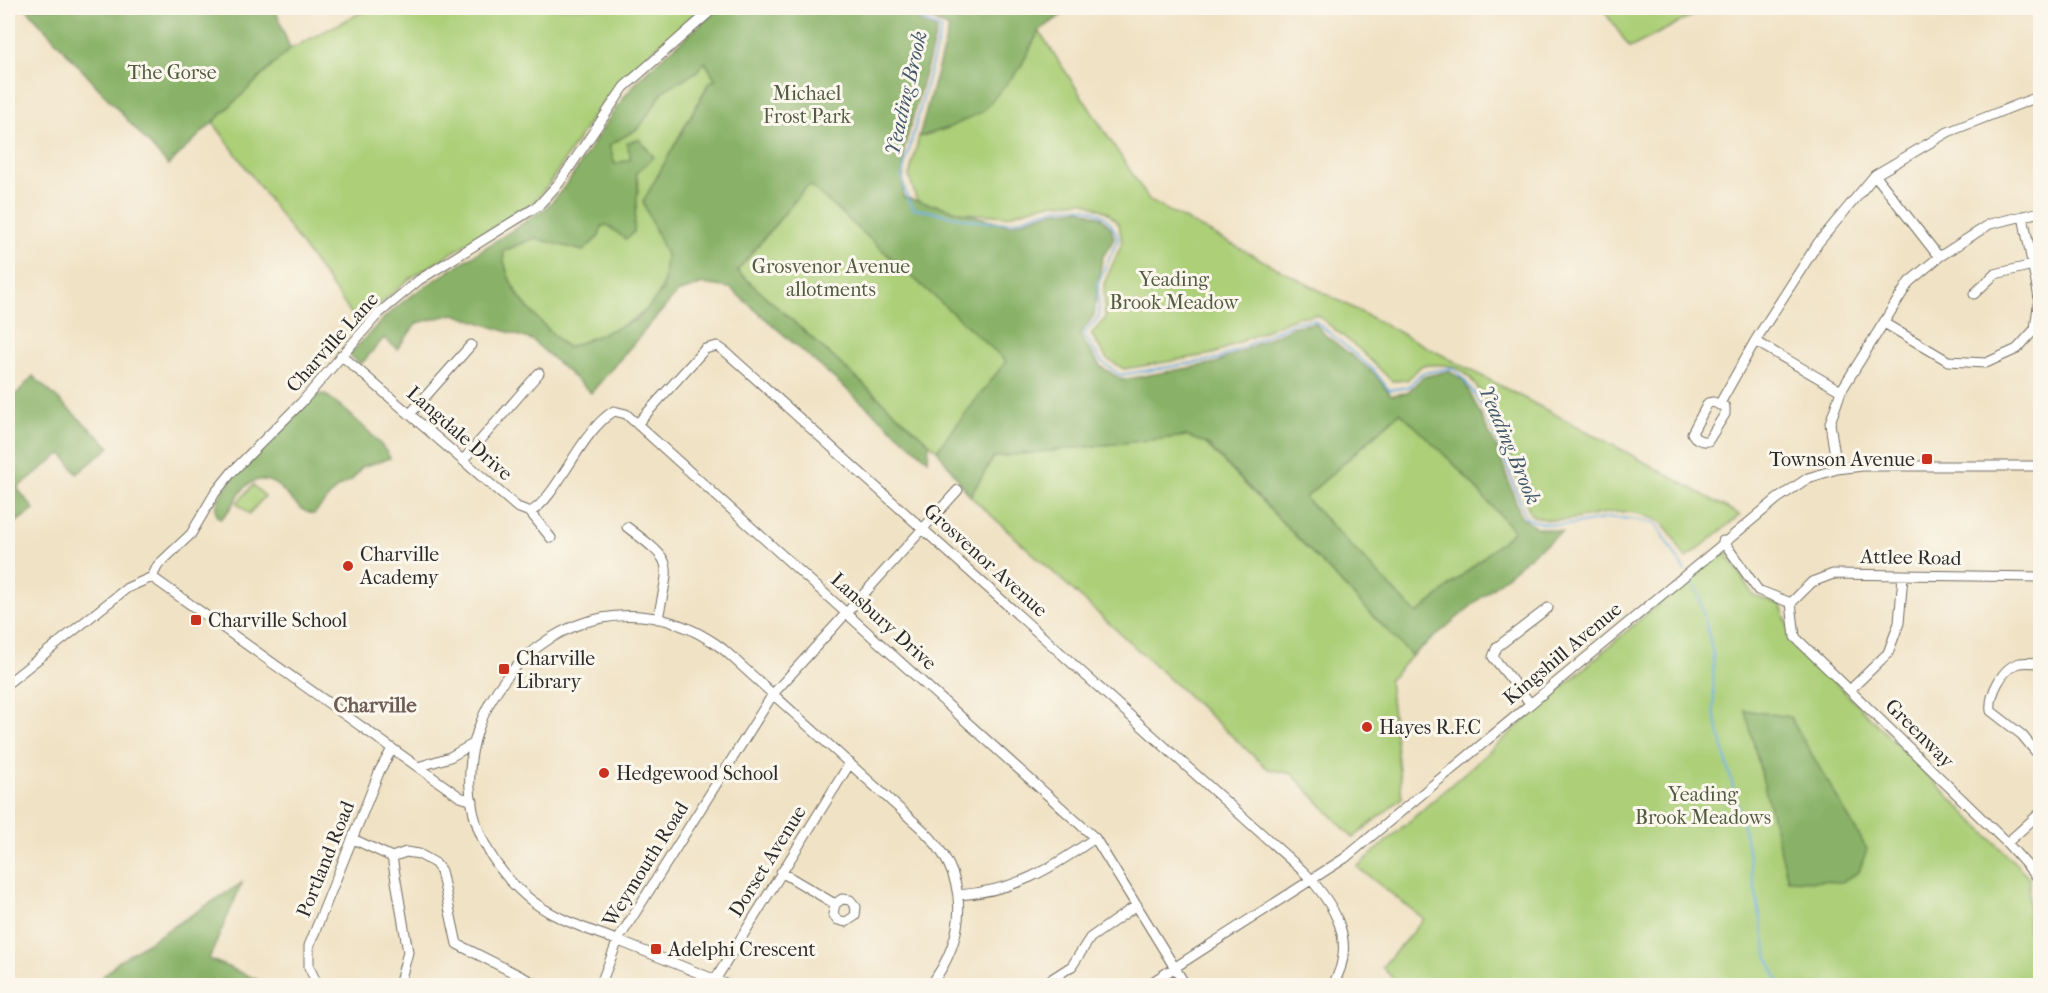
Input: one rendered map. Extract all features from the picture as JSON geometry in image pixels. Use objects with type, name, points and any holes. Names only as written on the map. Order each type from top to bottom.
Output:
[{"type":"street","name":"Charville Lane","points":[[9,680],[127,588],[152,577],[158,566],[191,534],[232,472],[301,404],[378,314],[405,291],[538,206],[563,177],[624,87],[714,8]]},
{"type":"street","points":[[1719,405],[1755,341],[1818,243],[1875,175],[1948,132],[2040,96]]},
{"type":"street","points":[[1875,175],[1939,257]]},
{"type":"street","points":[[1837,469],[1830,423],[1841,391],[1909,282],[1939,257],[1990,224],[2040,212]]},
{"type":"street","points":[[1884,323],[1948,361],[1986,363],[2017,349],[2035,329],[2039,298],[2023,216]]},
{"type":"street","points":[[1974,294],[1995,273],[2032,265]]},
{"type":"street","points":[[1755,341],[1841,391]]},
{"type":"street","points":[[410,414],[471,345]]},
{"type":"street","name":"Grosvenor Avenue","points":[[637,424],[705,349],[719,347],[924,528],[1312,880],[1339,921],[1344,939],[1343,964],[1332,986]]},
{"type":"street","name":"Langdale Drive","points":[[341,355],[517,507],[530,512],[551,538]]},
{"type":"street","points":[[464,459],[539,373]]},
{"type":"street","name":"Lansbury Drive","points":[[530,512],[542,502],[573,455],[610,413],[620,411],[848,612],[1095,838],[1177,967],[1186,986]]},
{"type":"street","name":"Kingshill Avenue","points":[[1146,986],[1345,858],[1694,565],[1777,499],[1808,478],[1837,469],[1863,466],[2040,466]]},
{"type":"street","name":"Weymouth Road","points":[[600,986],[618,940],[773,694],[958,490]]},
{"type":"street","points":[[627,527],[660,552],[666,564],[658,619]]},
{"type":"street","points":[[1723,542],[1758,590],[1791,603]]},
{"type":"street","name":"Attlee Road","points":[[1791,603],[1812,582],[1833,574],[2040,577]]},
{"type":"street","points":[[1851,689],[1888,653],[1899,623],[1903,576]]},
{"type":"street","points":[[152,577],[460,797],[473,801]]},
{"type":"street","name":"Greenway","points":[[1791,603],[1795,637],[2007,843],[2040,880]]},
{"type":"street","points":[[1530,704],[1493,657],[1497,647],[1548,608]]},
{"type":"street","points":[[730,986],[551,912],[519,889],[491,854],[480,830],[473,801],[473,744],[494,693],[513,668],[536,647],[568,629],[597,620],[633,617],[658,619],[706,636],[930,836],[945,859],[958,895],[959,921],[954,941],[941,970],[930,986]]},
{"type":"street","points":[[2040,663],[2019,663],[2005,671],[1990,701],[1991,711],[2022,735],[2040,757]]},
{"type":"street","points":[[418,767],[450,757],[473,744]]},
{"type":"street","name":"Portland Road","points":[[318,986],[308,961],[309,946],[380,770],[392,749]]},
{"type":"street","name":"Dorset Avenue","points":[[716,980],[850,763]]},
{"type":"street","points":[[2007,843],[2040,813]]},
{"type":"street","points":[[958,895],[996,891],[1024,882],[1095,838]]},
{"type":"street","points":[[353,839],[392,857],[413,852],[435,862],[441,871],[457,944],[540,986]]},
{"type":"street","points":[[392,857],[408,952],[399,986]]},
{"type":"street","points":[[781,872],[835,904]]},
{"type":"street","points":[[1044,984],[1072,966],[1089,938],[1137,905]]},
{"type":"green space","name":"The Gorse","points":[[26,8],[275,8],[290,49],[168,165]]},
{"type":"green space","points":[[370,8],[702,8],[629,71],[597,110],[549,184],[533,203],[409,279],[358,323],[213,122],[290,49]]},
{"type":"green space","name":"Michael Frost Park","points":[[718,8],[893,8],[937,30],[904,148],[903,197],[1010,225],[1051,212],[1080,209],[1100,217],[1111,228],[1114,239],[1102,258],[1094,315],[1080,335],[1100,366],[1122,380],[1216,363],[1295,326],[1315,323],[1324,334],[1374,373],[1391,395],[1407,393],[1423,377],[1449,371],[1464,381],[1498,451],[1521,517],[1536,527],[1562,532],[1536,551],[1412,656],[1207,444],[1186,436],[994,457],[970,496],[937,450],[1006,361],[811,186],[806,187],[737,271],[929,443],[928,460],[730,288],[703,284],[677,293],[591,393],[532,340],[454,314],[417,323],[397,349],[384,338],[361,364],[349,355],[384,318],[409,297],[545,209],[569,181],[630,90],[650,68]],"holes":[[[705,62],[716,80],[710,82],[643,202],[666,255],[663,290],[638,319],[567,348],[516,293],[505,266],[503,251],[535,238],[583,251],[599,236],[602,226],[607,225],[626,239],[634,232],[638,194],[636,173],[654,157],[639,139],[627,143],[631,159],[615,164],[609,145],[639,128],[664,90],[696,72]],[[1400,412],[1456,466],[1514,531],[1417,614],[1305,498]]]},
{"type":"green space","points":[[909,8],[1072,8],[1039,31],[1020,68],[982,112],[948,128],[919,137],[949,28]]},
{"type":"green space","points":[[1602,8],[1707,8],[1630,48]]},
{"type":"green space","name":"Yeading Brook Meadow","points":[[1039,31],[1150,201],[1628,453],[1740,515],[1686,559],[1663,524],[1632,512],[1560,520],[1531,515],[1502,437],[1482,395],[1472,380],[1457,368],[1422,365],[1407,380],[1392,381],[1360,350],[1317,315],[1296,317],[1213,354],[1124,369],[1107,359],[1091,334],[1105,319],[1104,284],[1122,243],[1119,224],[1107,212],[1083,201],[1046,204],[1006,216],[965,213],[936,205],[918,204],[909,176],[919,137],[948,128],[1020,68]]},
{"type":"green space","points":[[704,61],[716,80],[709,82],[643,202],[665,251],[665,278],[659,294],[648,308],[635,318],[567,348],[516,293],[505,266],[503,251],[535,238],[583,251],[599,236],[602,226],[607,225],[626,239],[634,232],[634,207],[639,183],[631,159],[615,164],[609,145],[639,128],[664,90],[696,72]]},
{"type":"green space","name":"Grosvenor Avenue allotments","points":[[809,184],[1007,361],[937,450],[737,271]]},
{"type":"green space","points":[[33,376],[110,447],[77,474],[62,453],[17,488],[34,509],[8,528],[8,403]]},
{"type":"green space","points":[[324,394],[379,442],[390,458],[362,467],[352,480],[337,488],[314,514],[298,506],[272,482],[264,480],[255,481],[244,488],[220,519],[216,514],[216,507],[221,494],[231,481],[309,401],[316,395]]},
{"type":"green space","points":[[1401,412],[1456,466],[1514,531],[1417,614],[1305,498]]},
{"type":"green space","points":[[1186,436],[1200,438],[1412,656],[1389,680],[1402,798],[1353,838],[1292,774],[1268,769],[970,496],[994,457]]},
{"type":"green space","points":[[253,485],[265,496],[249,514],[237,503]]},
{"type":"green space","name":"Yeading Brook Meadows","points":[[1723,547],[1753,595],[1781,605],[1793,640],[2029,877],[2028,931],[2040,937],[2040,985],[1399,985],[1382,967],[1424,919],[1357,867]]},
{"type":"green space","points":[[1745,710],[1790,717],[1867,849],[1859,872],[1842,882],[1788,880]]},
{"type":"green space","points":[[242,883],[209,959],[270,985],[94,985],[120,960]]},
{"type":"waterway","name":"Yeading Brook","points":[[900,8],[941,29],[902,176],[907,197],[914,209],[972,220],[1010,222],[1054,209],[1077,207],[1097,212],[1106,218],[1118,239],[1098,283],[1099,316],[1084,334],[1101,361],[1120,375],[1218,359],[1295,322],[1314,320],[1374,370],[1389,390],[1408,387],[1422,373],[1452,368],[1465,381],[1487,416],[1526,518],[1560,525],[1618,518],[1656,523],[1685,571]]},
{"type":"waterway","name":"Yeading Brook","points":[[1688,576],[1698,592],[1713,653],[1714,713],[1745,834],[1768,959],[1781,986]]},
{"type":"place","name":"Townson Avenue","points":[[1927,459]]},
{"type":"place","name":"Charville Academy","points":[[348,566]]},
{"type":"place","name":"Charville School","points":[[196,620]]},
{"type":"place","name":"Charville Library","points":[[504,669]]},
{"type":"place","name":"Hayes R.F.C","points":[[1367,727]]},
{"type":"place","name":"Hedgewood School","points":[[604,773]]},
{"type":"place","name":"Adelphi Crescent","points":[[656,949]]},
{"type":"district","name":"Charville","points":[[375,705]]}]
